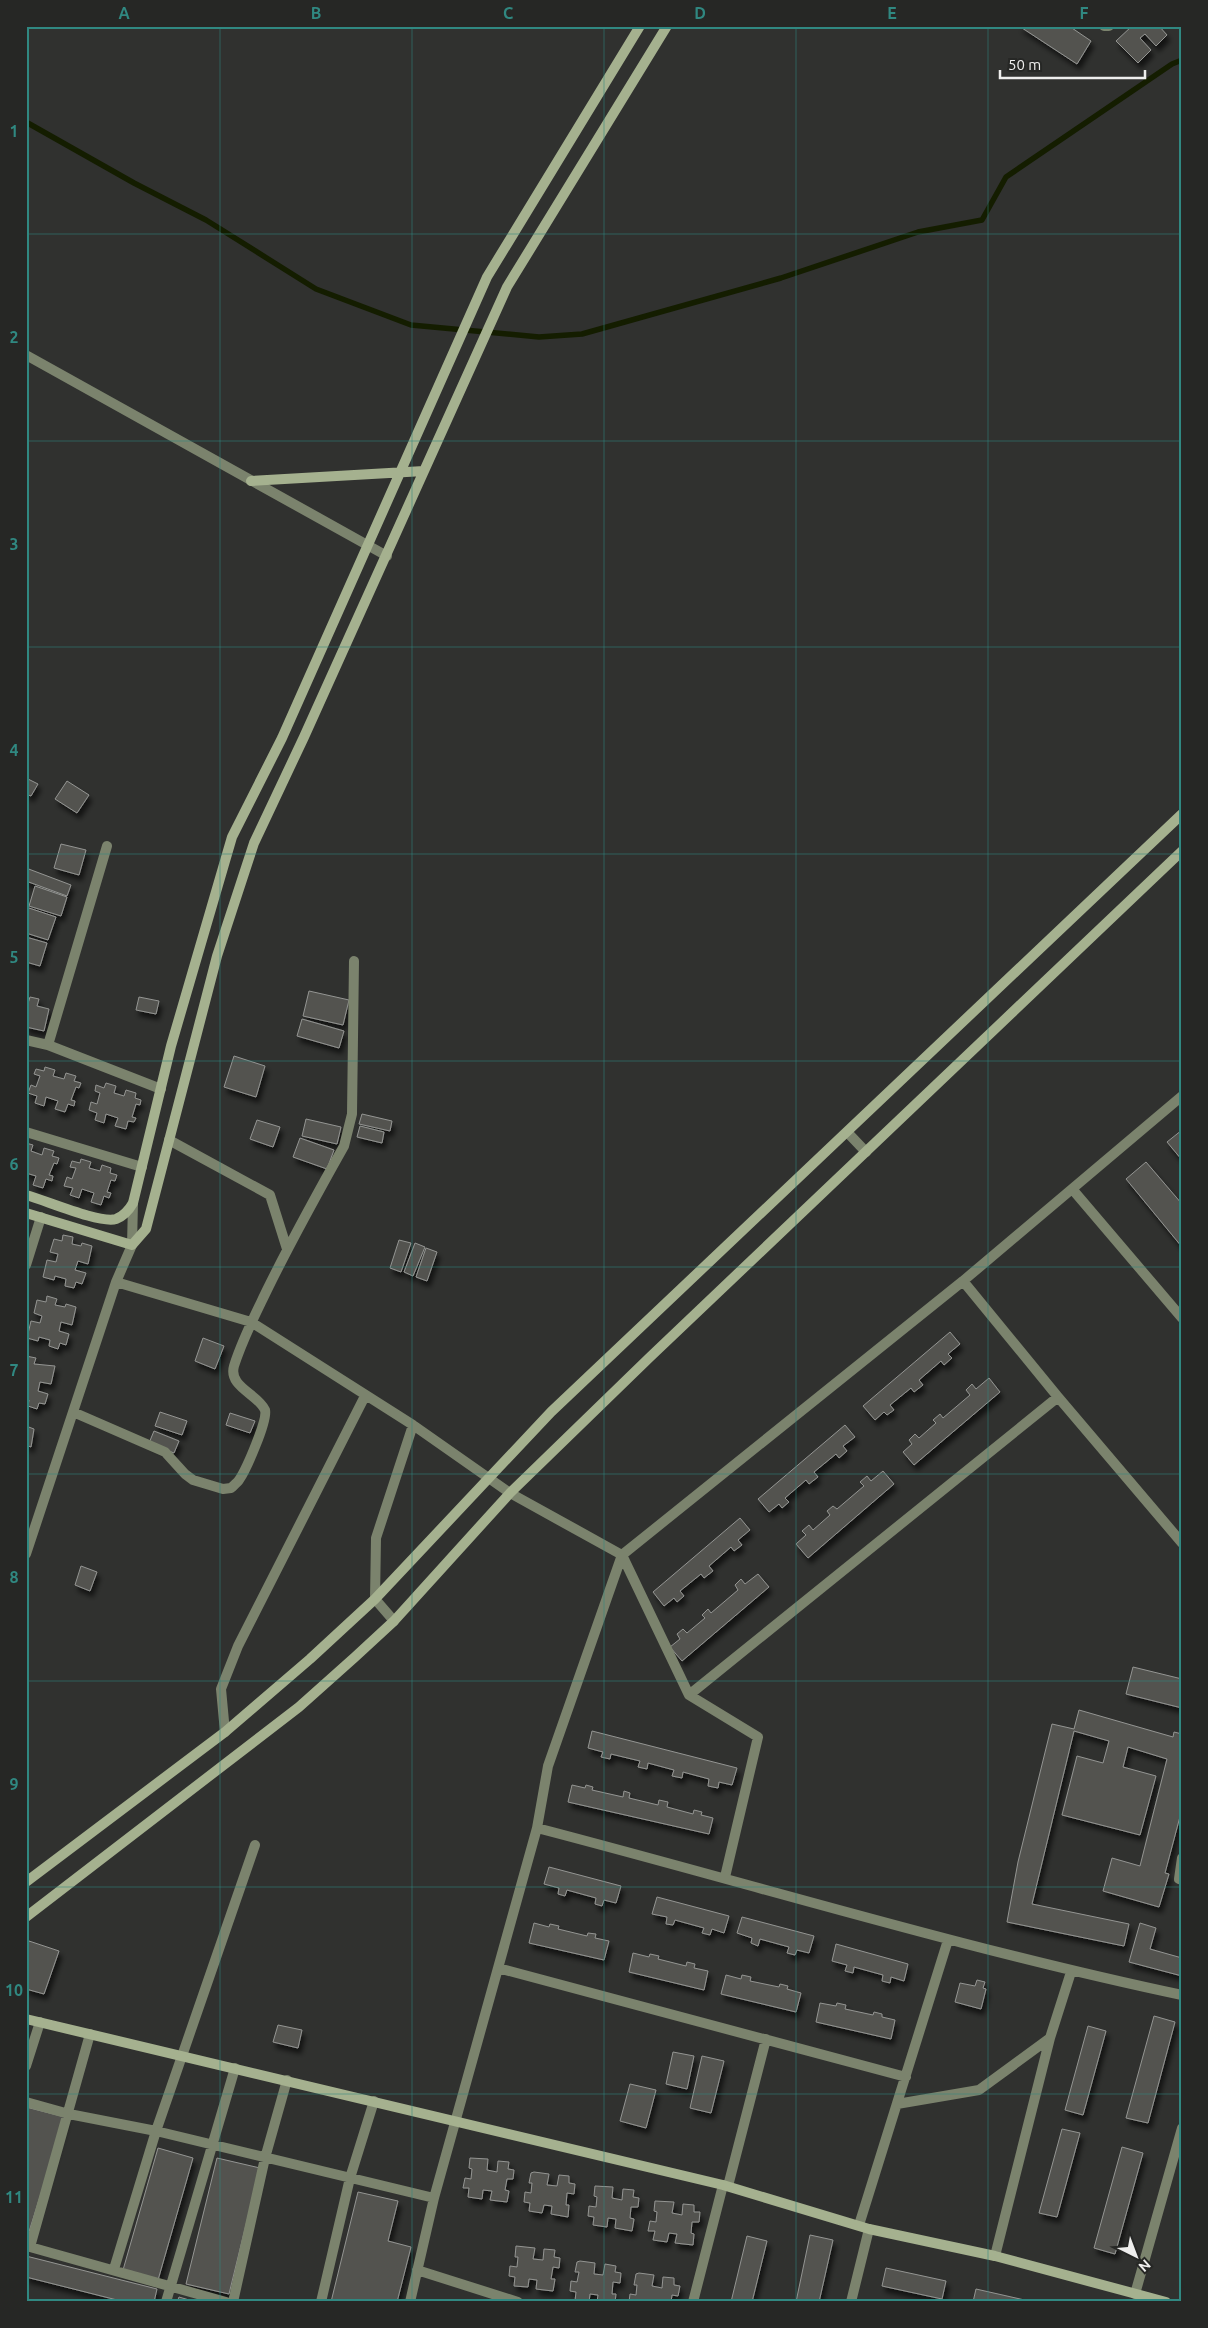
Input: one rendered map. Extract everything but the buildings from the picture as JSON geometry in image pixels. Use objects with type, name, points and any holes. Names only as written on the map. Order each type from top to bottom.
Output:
[{"type":"main road","points":[[26,1195],[94,1217],[110,1220],[124,1215],[133,1204],[171,1046],[232,837],[282,738],[487,276],[640,26]]},
{"type":"main road","points":[[26,1213],[132,1245],[146,1229],[217,956],[254,842],[387,556],[507,287],[667,26]]},
{"type":"main road","points":[[251,481],[424,471]]},
{"type":"main road","points":[[26,1882],[225,1732],[310,1660],[375,1599],[551,1412],[848,1133],[1182,814]]},
{"type":"main road","points":[[26,1917],[299,1707],[394,1621],[510,1493],[1182,851]]},
{"type":"main road","points":[[26,2019],[725,2185],[864,2227],[995,2256],[1166,2302]]},
{"type":"street","points":[[1104,26],[1109,26]]},
{"type":"street","points":[[26,355],[387,556]]},
{"type":"street","points":[[48,1045],[107,846]]},
{"type":"street","points":[[73,1412],[165,1452],[193,1480],[223,1488],[231,1488],[239,1480],[264,1424],[266,1413],[262,1404],[233,1377],[234,1368],[251,1322],[286,1250],[344,1146],[350,1129],[352,1114],[354,962]]},
{"type":"street","points":[[26,1040],[48,1045],[161,1089]]},
{"type":"street","points":[[410,2302],[454,2121],[537,1828],[548,1766],[622,1555],[963,1281],[1182,1096]]},
{"type":"street","points":[[26,1132],[142,1167]]},
{"type":"street","points":[[848,1133],[866,1152]]},
{"type":"street","points":[[168,1140],[270,1195],[286,1250]]},
{"type":"street","points":[[1073,1190],[1182,1318]]},
{"type":"street","points":[[26,1554],[116,1282],[132,1245],[133,1204]]},
{"type":"street","points":[[26,1265],[41,1217]]},
{"type":"street","points":[[963,1281],[1058,1397],[1182,1543]]},
{"type":"street","points":[[116,1282],[251,1322],[413,1425],[510,1493],[622,1555],[689,1695],[758,1737],[725,1877]]},
{"type":"street","points":[[225,1732],[221,1689],[238,1646],[365,1396]]},
{"type":"street","points":[[689,1695],[1058,1397]]},
{"type":"street","points":[[394,1621],[375,1599],[376,1538],[413,1425]]},
{"type":"street","points":[[537,1828],[725,1877],[948,1940],[1071,1972],[1182,1995]]},
{"type":"street","points":[[114,2269],[156,2131],[255,1845]]},
{"type":"street","points":[[1182,1858],[1178,1875],[1182,1880]]},
{"type":"street","points":[[851,2302],[864,2227],[897,2104],[948,1940]]},
{"type":"street","points":[[498,1968],[906,2077]]},
{"type":"street","points":[[995,2256],[1050,2038],[1071,1972]]},
{"type":"street","points":[[26,2066],[40,2022]]},
{"type":"street","points":[[90,2034],[69,2114],[28,2246],[226,2302]]},
{"type":"street","points":[[897,2104],[979,2090],[1050,2038]]},
{"type":"street","points":[[693,2302],[766,2039]]},
{"type":"street","points":[[166,2302],[235,2068]]},
{"type":"street","points":[[233,2302],[265,2158],[287,2080]]},
{"type":"street","points":[[26,2102],[69,2114],[156,2131],[434,2198]]},
{"type":"street","points":[[321,2302],[350,2178],[374,2102]]},
{"type":"street","points":[[1135,2294],[1182,2128]]},
{"type":"street","points":[[418,2270],[518,2302]]},
{"type":"waterway","points":[[26,122],[134,183],[206,220],[316,289],[411,325],[539,337],[582,334],[781,278],[918,232],[982,220],[1006,177],[1172,64],[1182,60]]}]
